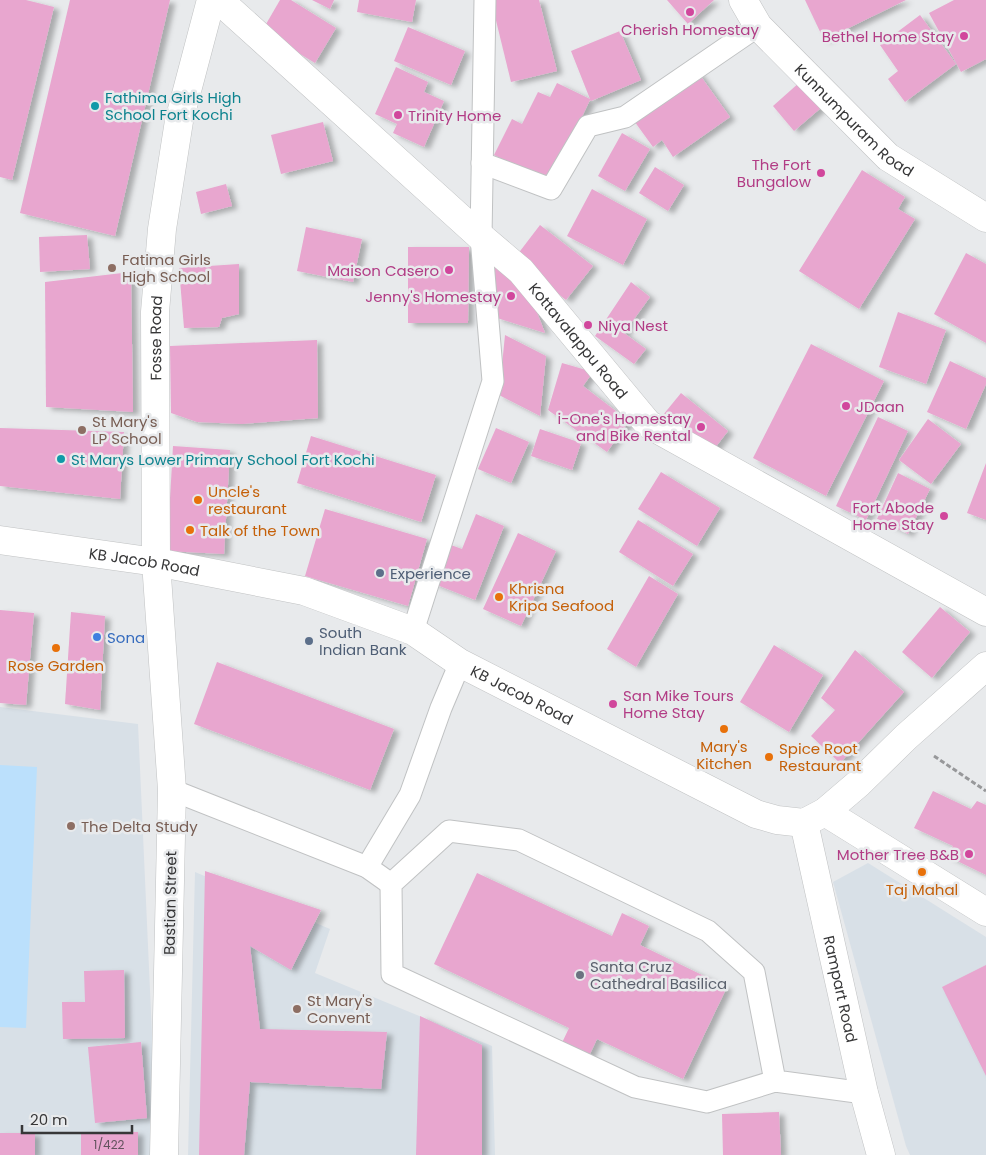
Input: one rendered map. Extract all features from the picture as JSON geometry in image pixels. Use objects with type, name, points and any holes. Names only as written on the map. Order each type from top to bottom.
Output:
[{"type":"street","name":"Fosse Road","points":[[156,562],[155,312],[162,229],[179,121],[211,0]]},
{"type":"street","name":"Kottavalappu Road","points":[[220,0],[521,271],[648,424],[986,612]]},
{"type":"street","name":"Kunnumpuram Road","points":[[751,8],[888,157],[986,218]]},
{"type":"street","name":"KB Jacob Road","points":[[0,540],[156,562],[304,591],[413,632],[460,663],[756,814],[777,820],[814,817]]},
{"type":"street","name":"Bastian Street","points":[[156,562],[172,790],[164,1155]]},
{"type":"street","points":[[986,666],[906,737],[859,783],[814,817],[986,912]]},
{"type":"street","name":"Rampart Road","points":[[814,817],[864,1093],[881,1155]]},
{"type":"lane","points":[[413,632],[493,381],[481,237],[485,0]]},
{"type":"lane","points":[[482,163],[551,189],[588,126],[625,117],[751,8]]},
{"type":"lane","points":[[367,867],[410,794],[440,708],[460,663]]},
{"type":"lane","points":[[172,790],[367,867],[391,884]]},
{"type":"lane","points":[[775,1081],[754,972],[708,932],[519,840],[449,831],[391,884],[392,974],[635,1087],[707,1102],[775,1081],[864,1093]]},
{"type":"path","points":[[906,737],[986,792]]},
{"type":"shaded area","name":"The Delta Study","points":[[0,707],[138,724],[154,1079],[152,1155],[0,1155]]},
{"type":"shaded area","points":[[0,765],[37,767],[26,1028],[0,1027]]},
{"type":"shaded area","points":[[868,863],[986,937],[986,1155],[910,1155],[906,1146],[833,882]]},
{"type":"shaded area","name":"St Mary's Convent","points":[[195,872],[330,929],[315,973],[492,1046],[495,1155],[188,1155]]},
{"type":"building","points":[[0,0],[26,0],[54,7],[12,180],[0,177]]},
{"type":"building","name":"Fathima Girls High School Fort Kochi","points":[[70,0],[170,0],[115,236],[20,213]]},
{"type":"building","points":[[280,0],[291,0],[336,28],[315,63],[262,31]]},
{"type":"building","points":[[312,0],[334,0],[330,9]]},
{"type":"building","points":[[359,0],[416,0],[412,22],[357,12]]},
{"type":"building","points":[[491,0],[539,0],[557,71],[511,82]]},
{"type":"building","name":"Cherish Homestay","points":[[667,0],[714,0],[688,24]]},
{"type":"building","points":[[805,0],[906,0],[824,40]]},
{"type":"building","name":"Bethel Home Stay","points":[[954,0],[986,0],[986,59],[961,72],[929,13]]},
{"type":"building","points":[[920,15],[956,64],[905,102],[888,79],[898,71],[880,45]]},
{"type":"building","points":[[408,27],[465,51],[451,85],[394,61]]},
{"type":"building","points":[[620,31],[641,80],[590,100],[550,183],[494,155],[512,119],[522,124],[538,92],[550,97],[557,83],[590,99],[571,51]]},
{"type":"building","points":[[396,67],[428,82],[424,92],[444,101],[424,147],[393,133],[397,124],[375,114]]},
{"type":"building","points":[[697,71],[730,117],[673,157],[662,140],[653,147],[632,118]]},
{"type":"building","points":[[800,82],[822,107],[794,131],[773,106]]},
{"type":"building","points":[[323,122],[333,161],[281,174],[271,135]]},
{"type":"building","points":[[622,133],[650,149],[625,191],[598,176]]},
{"type":"building","points":[[655,167],[684,185],[668,211],[639,193]]},
{"type":"building","points":[[862,170],[905,197],[898,209],[915,219],[859,309],[799,271]]},
{"type":"building","points":[[226,184],[232,206],[201,214],[196,192]]},
{"type":"building","points":[[592,189],[647,219],[623,265],[567,236]]},
{"type":"building","points":[[540,225],[593,266],[566,300],[514,259]]},
{"type":"building","points":[[306,227],[362,239],[353,282],[297,271]]},
{"type":"building","points":[[87,235],[90,269],[40,272],[39,237]]},
{"type":"building","points":[[408,247],[469,247],[468,323],[408,323]]},
{"type":"building","points":[[966,253],[986,264],[986,343],[934,314]]},
{"type":"building","points":[[493,262],[531,297],[545,333],[497,318]]},
{"type":"building","points":[[239,264],[239,314],[222,318],[219,327],[184,328],[179,268]]},
{"type":"building","points":[[131,272],[133,412],[46,407],[45,282]]},
{"type":"building","points":[[631,282],[650,297],[624,333],[646,349],[634,364],[595,336]]},
{"type":"building","points":[[898,312],[946,330],[926,384],[879,367]]},
{"type":"building","points":[[505,335],[546,356],[540,416],[499,395]]},
{"type":"building","points":[[317,340],[318,418],[242,424],[197,422],[171,413],[170,346]]},
{"type":"building","points":[[811,344],[884,381],[826,496],[753,458]]},
{"type":"building","points":[[950,361],[986,378],[986,384],[966,429],[927,412]]},
{"type":"building","points":[[562,363],[593,372],[583,386],[629,421],[607,452],[548,410]]},
{"type":"building","points":[[681,393],[728,431],[711,453],[663,415]]},
{"type":"building","points":[[878,417],[908,431],[866,520],[836,506]]},
{"type":"building","points":[[928,419],[961,444],[931,484],[899,460]]},
{"type":"building","name":"St Marys Lower Primary School Fort Kochi","points":[[0,428],[124,432],[120,499],[0,486]]},
{"type":"building","points":[[496,428],[529,442],[511,483],[478,469]]},
{"type":"building","points":[[540,429],[581,443],[572,470],[531,456]]},
{"type":"building","points":[[311,436],[436,475],[421,522],[297,483]]},
{"type":"building","name":"Uncle's restaurant","points":[[173,446],[230,450],[224,554],[167,551]]},
{"type":"building","points":[[986,463],[986,520],[967,513]]},
{"type":"building","points":[[661,472],[720,508],[697,546],[638,509]]},
{"type":"building","points":[[898,473],[930,489],[908,534],[877,519]]},
{"type":"building","points":[[325,509],[427,539],[408,606],[305,576]]},
{"type":"building","points":[[476,514],[504,526],[475,600],[432,583],[448,544],[462,549]]},
{"type":"building","points":[[638,520],[693,554],[673,586],[619,552]]},
{"type":"building","points":[[518,533],[556,551],[521,626],[483,609]]},
{"type":"building","points":[[649,576],[678,594],[636,667],[607,649]]},
{"type":"building","points":[[940,607],[970,632],[932,678],[902,652]]},
{"type":"building","points":[[0,610],[34,613],[26,705],[0,703]]},
{"type":"building","points":[[71,612],[105,616],[100,710],[65,704]]},
{"type":"building","points":[[774,645],[823,675],[789,732],[740,702]]},
{"type":"building","points":[[855,650],[904,692],[840,763],[811,736],[835,710],[821,698]]},
{"type":"building","points":[[217,662],[394,729],[370,790],[194,724]]},
{"type":"building","points":[[933,791],[971,809],[977,801],[986,805],[986,875],[947,856],[953,846],[914,828]]},
{"type":"building","points":[[205,871],[321,910],[291,970],[250,946],[260,1029],[387,1032],[381,1089],[250,1082],[244,1155],[199,1155]]},
{"type":"building","name":"Santa Cruz Cathedral Basilica","points":[[477,873],[612,936],[622,913],[649,926],[640,945],[727,987],[683,1079],[597,1039],[587,1060],[560,1047],[569,1028],[434,964]]},
{"type":"building","points":[[986,965],[986,1076],[942,987]]},
{"type":"building","points":[[124,970],[125,1038],[63,1039],[62,1002],[85,1002],[84,971]]},
{"type":"building","points":[[420,1016],[482,1045],[482,1155],[416,1155]]},
{"type":"building","points":[[141,1042],[147,1118],[95,1123],[88,1047]]},
{"type":"building","points":[[779,1112],[781,1155],[723,1155],[722,1114]]},
{"type":"building","points":[[81,1132],[138,1132],[138,1155],[81,1155]]},
{"type":"building","points":[[0,1133],[35,1133],[35,1155],[0,1155]]},
{"type":"place","name":"Cherish Homestay","points":[[690,12]]},
{"type":"place","name":"Bethel Home Stay","points":[[964,36]]},
{"type":"place","name":"Fathima Girls High School Fort Kochi","points":[[95,106]]},
{"type":"place","name":"Trinity Home","points":[[398,115]]},
{"type":"place","name":"The Fort Bungalow","points":[[821,173]]},
{"type":"place","name":"Fatima Girls High School","points":[[112,268]]},
{"type":"place","name":"Maison Casero","points":[[449,270]]},
{"type":"place","name":"Jenny's Homestay","points":[[511,296]]},
{"type":"place","name":"Niya Nest","points":[[588,325]]},
{"type":"place","name":"JDaan","points":[[846,406]]},
{"type":"place","name":"i-One's Homestay and Bike Rental","points":[[701,427]]},
{"type":"place","name":"St Mary's LP School","points":[[82,430]]},
{"type":"place","name":"St Marys Lower Primary School Fort Kochi","points":[[61,459]]},
{"type":"place","name":"Uncle's restaurant","points":[[198,500]]},
{"type":"place","name":"Fort Abode Home Stay","points":[[944,516]]},
{"type":"place","name":"Talk of the Town","points":[[190,530]]},
{"type":"place","name":"Experience","points":[[380,573]]},
{"type":"place","name":"Khrisna Kripa Seafood","points":[[499,597]]},
{"type":"place","name":"Sona","points":[[97,637]]},
{"type":"place","name":"South Indian Bank","points":[[309,641]]},
{"type":"place","name":"Rose Garden","points":[[56,648]]},
{"type":"place","name":"San Mike Tours Home Stay","points":[[613,704]]},
{"type":"place","name":"Mary's Kitchen","points":[[724,729]]},
{"type":"place","name":"Spice Root Restaurant","points":[[769,757]]},
{"type":"place","name":"The Delta Study","points":[[71,826]]},
{"type":"place","name":"Mother Tree B&B","points":[[969,854]]},
{"type":"place","name":"Taj Mahal","points":[[922,872]]},
{"type":"place","name":"Santa Cruz Cathedral Basilica","points":[[580,975]]},
{"type":"place","name":"St Mary's Convent","points":[[297,1009]]}]
